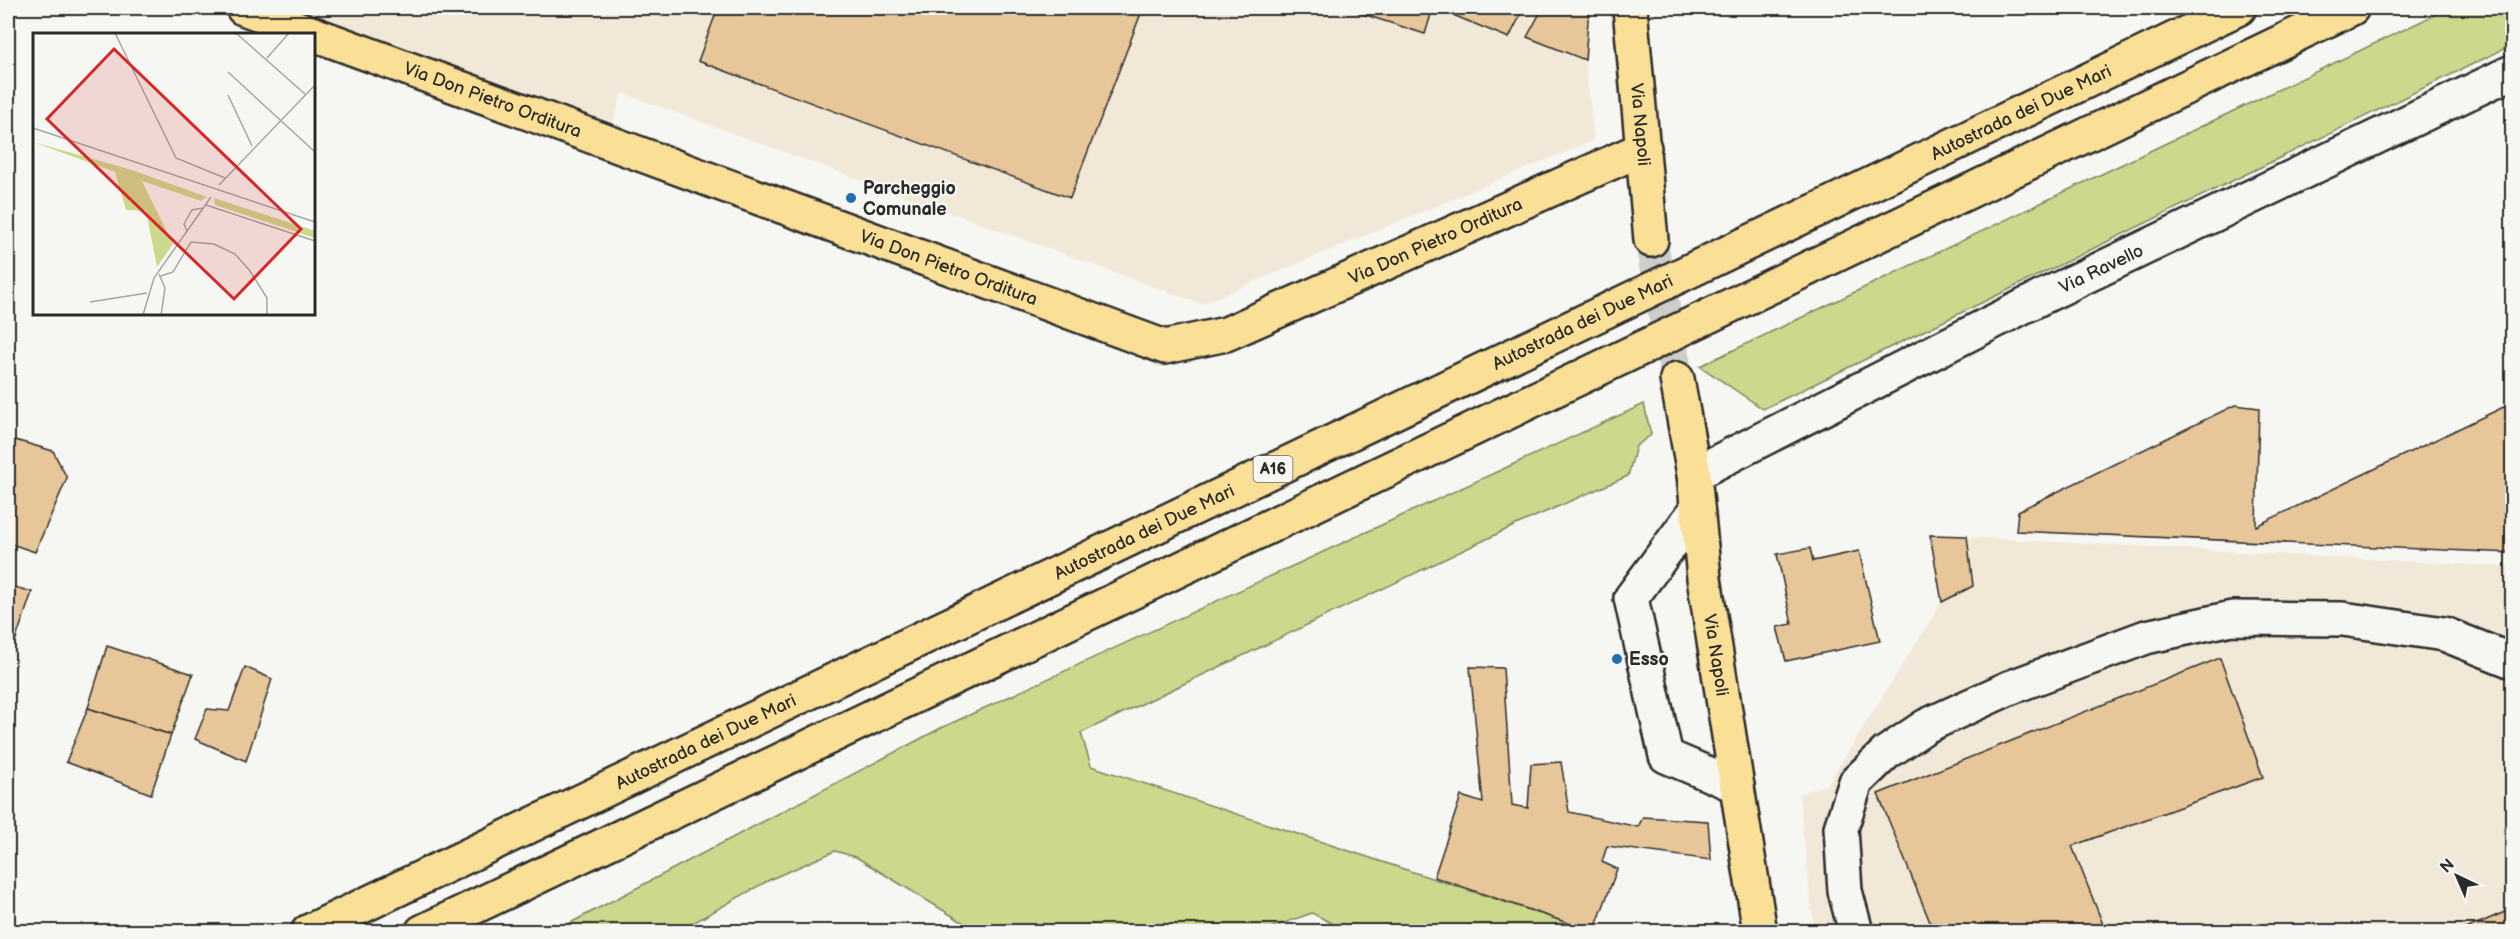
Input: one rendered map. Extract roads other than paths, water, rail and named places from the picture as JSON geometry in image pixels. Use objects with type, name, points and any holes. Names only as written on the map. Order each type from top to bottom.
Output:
[{"type":"main road","name":"Via Don Pietro Orditura","points":[[243,8],[311,33]]},
{"type":"main road","name":"Via Napoli","points":[[1630,8],[1651,240]]},
{"type":"main road","name":"Autostrada dei Due Mari","points":[[308,932],[2239,8]]},
{"type":"main road","points":[[422,932],[2352,8]]},
{"type":"main road","name":"Via Don Pietro Orditura","points":[[315,34],[1165,347],[1226,334],[1644,148]]},
{"type":"main road","name":"Via Napoli","points":[[1677,379],[1694,474],[1704,578],[1760,932]]},
{"type":"street","name":"Via Ravello","points":[[1694,474],[2042,297],[2512,72]]},
{"type":"street","points":[[1697,509],[1630,598],[1666,756],[1737,786]]},
{"type":"street","points":[[1856,932],[1845,891],[1840,828],[1857,782],[1886,753],[1926,726],[2008,688],[2146,637],[2232,618],[2343,619],[2433,633],[2512,661]]},
{"type":"tunnel","points":[[1651,240],[1677,379]]},
{"type":"place","name":"Parcheggio Comunale","points":[[851,198]]},
{"type":"place","name":"Esso","points":[[1617,659]]}]
